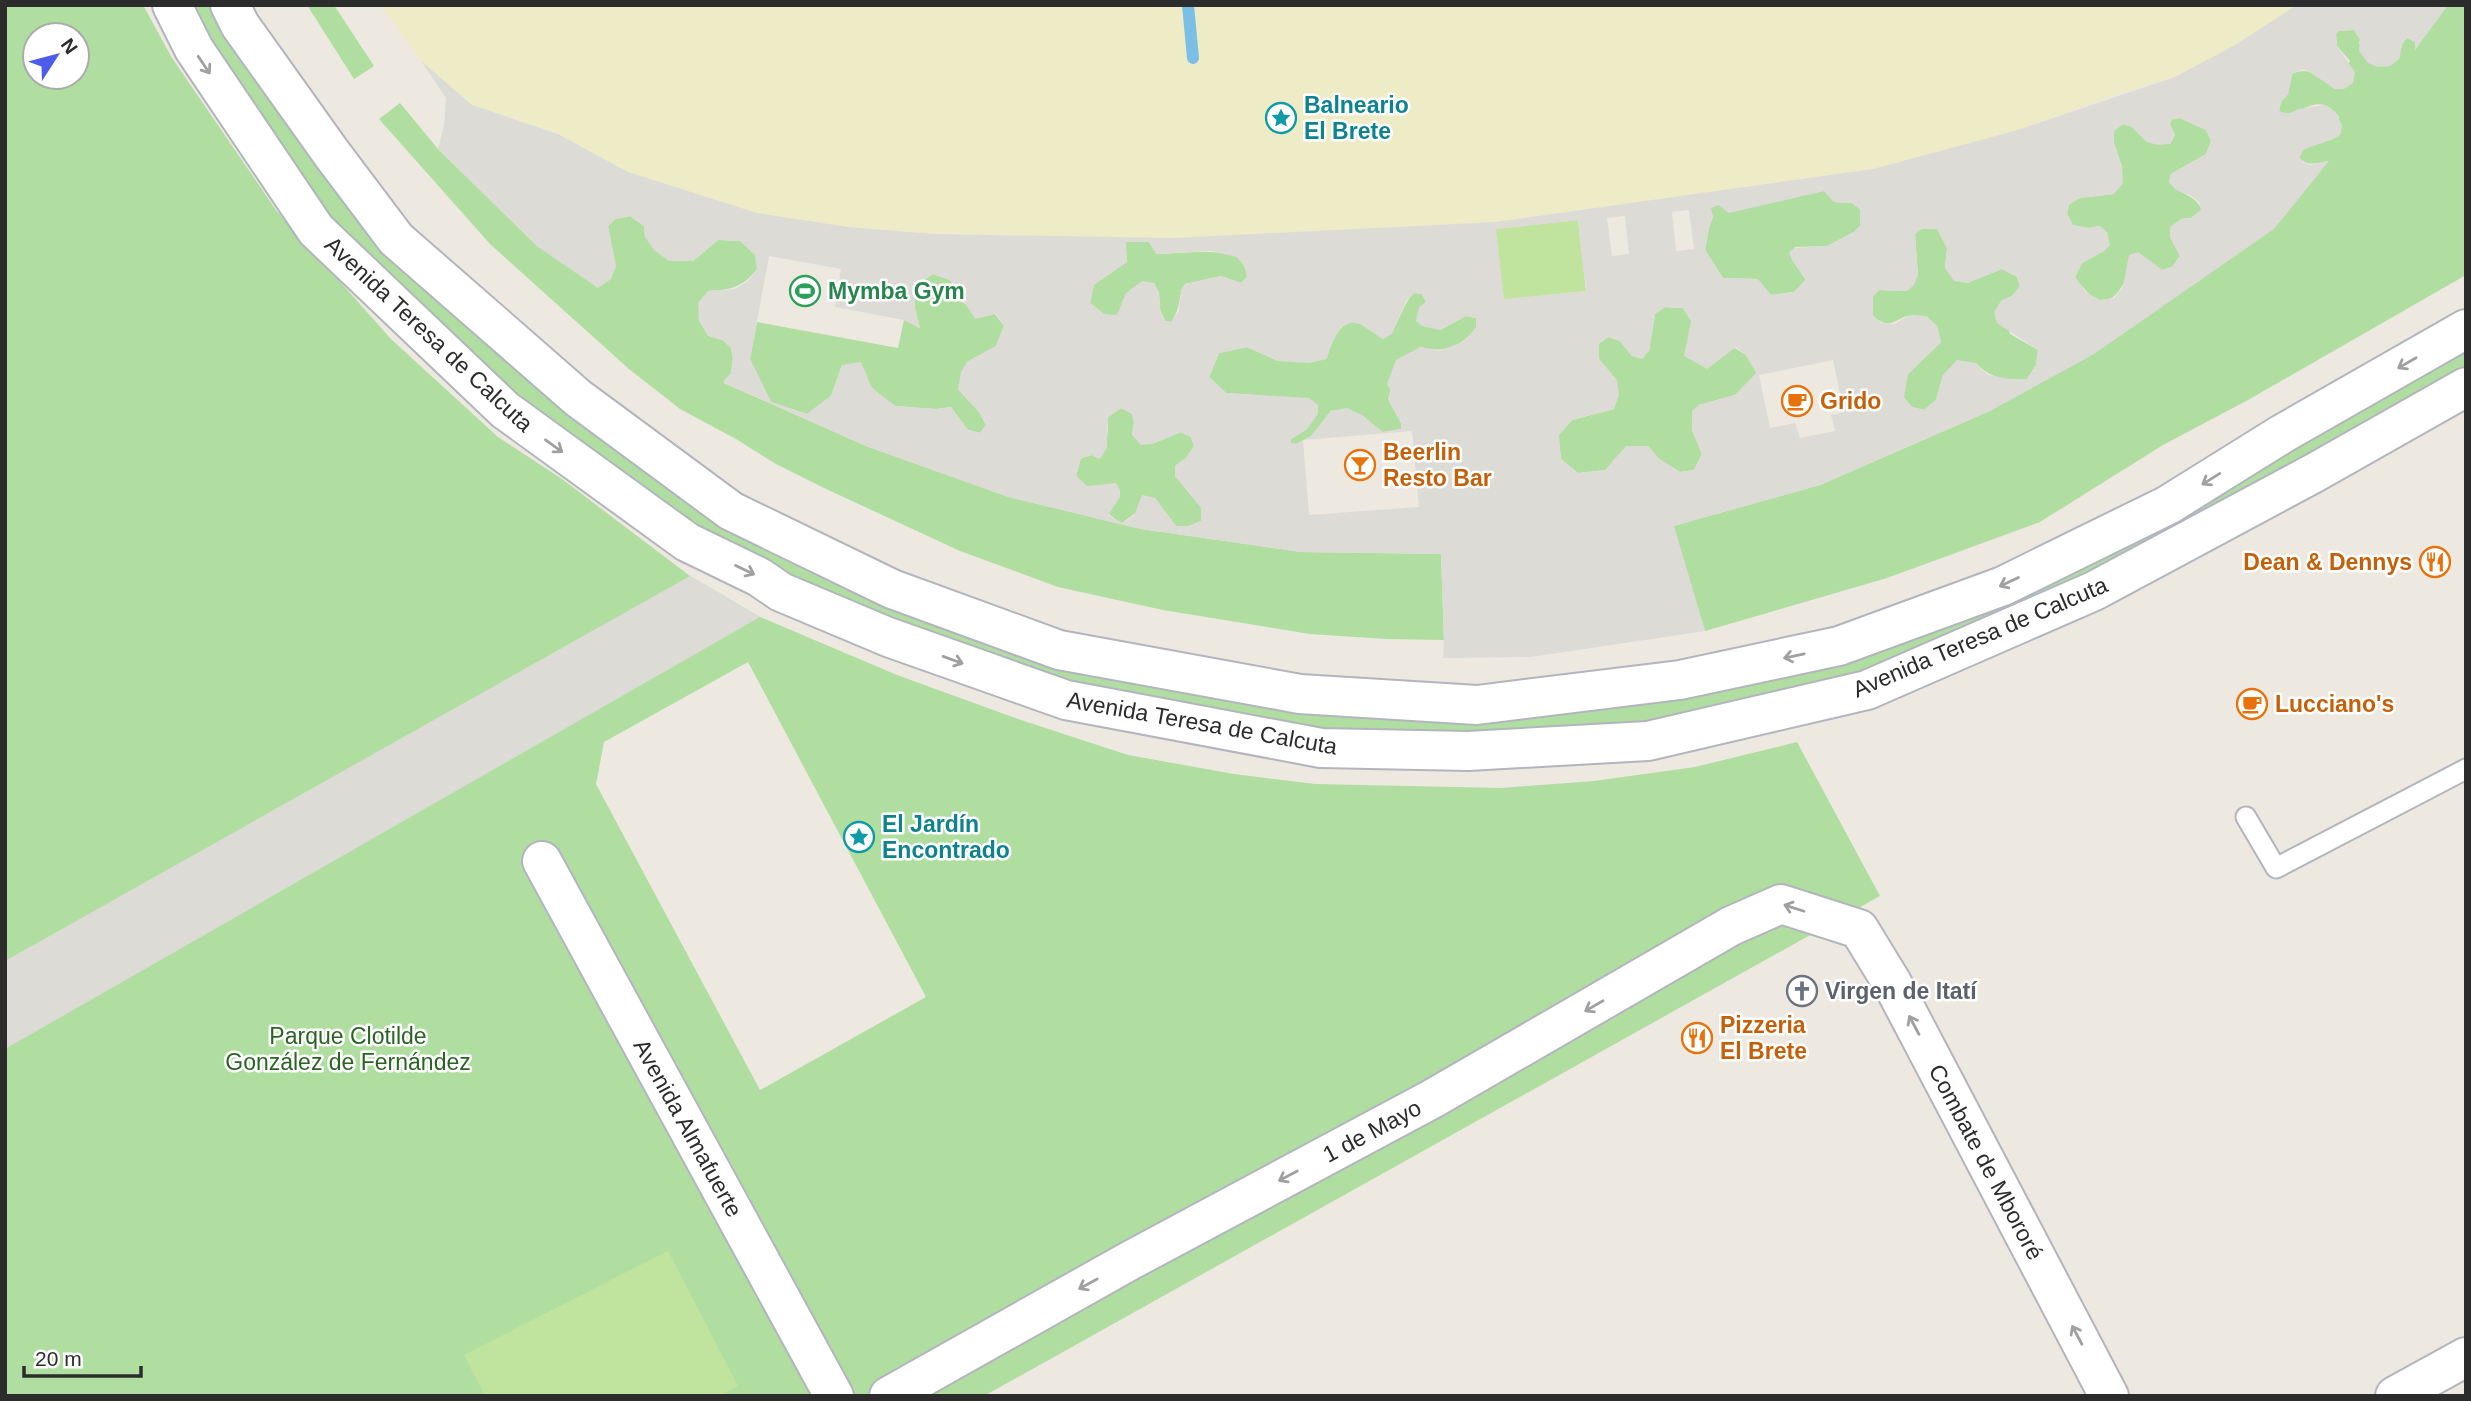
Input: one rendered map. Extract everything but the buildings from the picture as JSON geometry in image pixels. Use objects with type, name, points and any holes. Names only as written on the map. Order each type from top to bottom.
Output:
[{"type":"main road","name":"Avenida Teresa de Calcuta","points":[[172,5],[194,49],[316,230],[505,410],[687,542],[759,577],[781,592],[876,632],[1066,700],[1321,748],[1468,751],[1648,741],[1867,690],[2094,591],[2314,473],[2466,387]]},
{"type":"main road","name":"Avenida Teresa de Calcuta","points":[[230,5],[240,25],[331,154],[396,239],[578,398],[731,511],[892,589],[1059,650],[1300,694],[1477,705],[1680,680],[1839,646],[2003,586],[2168,505],[2282,434],[2466,329]]},
{"type":"main road","name":"Avenida Almafuerte","points":[[542,861],[834,1396]]},
{"type":"main road","name":"1 de Mayo","points":[[889,1396],[1131,1260],[1432,1099],[1731,926],[1781,904],[1859,929]]},
{"type":"main road","name":"Combate de Mbororé","points":[[1859,929],[1892,983],[2109,1396]]},
{"type":"main road","points":[[2395,1396],[2466,1357]]},
{"type":"lane","points":[[2246,817],[2276,868],[2466,769]]},
{"type":"green space","name":"Parque Clotilde González de Fernández","points":[[5,5],[143,5],[172,58],[276,210],[391,339],[498,437],[562,479],[690,576],[760,617],[897,675],[1128,755],[1234,774],[1315,784],[1501,788],[1594,781],[1695,767],[1797,742],[1880,896],[984,1396],[5,1396]],"holes":[[[748,662],[926,997],[760,1090],[596,784],[604,742]]]},
{"type":"green space","points":[[190,5],[216,5],[539,386],[967,625],[1324,707],[1852,657],[2466,342],[2466,366],[2091,581],[1856,677],[1649,727],[1494,737],[1322,735],[1070,688],[763,570],[687,525],[525,407],[332,220],[208,42]]},
{"type":"green space","points":[[307,5],[334,5],[374,66],[354,79]]},
{"type":"green space","points":[[2448,5],[2466,5],[2466,275],[2248,400],[2163,445],[2040,522],[1887,578],[1705,631],[1673,526],[1820,485],[1992,410],[2328,161],[2309,163],[2299,157],[2304,149],[2333,139],[2339,117],[2332,109],[2318,104],[2291,113],[2283,114],[2279,111],[2281,102],[2288,94],[2292,74],[2310,72],[2335,89],[2350,61],[2337,46],[2338,31],[2354,30],[2360,39],[2359,44],[2399,59],[2402,44],[2407,38],[2416,42],[2415,48]]},
{"type":"green space","points":[[400,103],[438,149],[538,247],[616,267],[608,226],[615,219],[630,216],[644,226],[645,237],[693,261],[718,240],[740,241],[756,255],[757,269],[747,280],[736,286],[708,291],[724,341],[731,348],[733,358],[731,373],[724,383],[866,446],[1009,497],[1141,529],[1301,552],[1441,554],[1444,640],[1310,634],[1163,610],[1058,587],[960,551],[776,464],[680,409],[629,369],[490,244],[379,119]]},
{"type":"green space","points":[[2180,118],[2206,130],[2211,141],[2206,154],[2171,174],[2169,182],[2195,201],[2202,210],[2191,218],[2181,219],[2170,237],[2180,256],[2172,267],[2162,270],[2138,253],[2127,278],[2114,296],[2106,300],[2097,299],[2087,292],[2075,277],[2082,263],[2104,251],[2100,226],[2088,228],[2073,225],[2067,214],[2069,204],[2080,198],[2114,194],[2122,167],[2114,143],[2114,131],[2123,124],[2132,127],[2147,142],[2170,144],[2175,135],[2170,125],[2171,119]]},
{"type":"green space","points":[[1824,191],[1834,202],[1852,203],[1860,209],[1860,226],[1827,246],[1795,247],[1792,260],[1806,280],[1794,292],[1771,295],[1757,279],[1723,278],[1705,250],[1713,217],[1710,208],[1785,199]]},
{"type":"green space","points":[[1578,220],[1586,291],[1503,300],[1495,229]]},
{"type":"green space","points":[[1922,228],[1937,229],[1947,248],[1945,268],[1967,283],[2002,269],[2017,277],[2020,286],[2012,296],[2001,301],[2010,334],[2038,350],[2036,365],[2027,379],[1998,377],[1976,363],[1943,375],[1936,400],[1924,410],[1912,407],[1903,397],[1908,374],[1941,342],[1937,326],[1926,316],[1907,316],[1890,323],[1883,322],[1873,316],[1873,296],[1879,290],[1907,291],[1918,275],[1915,234]]},
{"type":"green space","points":[[1125,242],[1149,242],[1157,254],[1230,254],[1241,261],[1247,277],[1241,283],[1221,276],[1185,284],[1177,312],[1171,322],[1165,321],[1160,309],[1159,292],[1117,316],[1104,314],[1090,303],[1094,284],[1127,262]]},
{"type":"green space","points":[[933,274],[950,280],[963,303],[995,314],[1004,326],[996,346],[967,362],[958,389],[979,412],[986,425],[980,433],[968,430],[951,407],[936,409],[895,406],[842,365],[831,396],[807,414],[771,402],[750,359],[757,322],[898,348],[904,320],[920,328],[915,309],[914,286]]},
{"type":"green space","points":[[1414,293],[1422,294],[1440,330],[1466,316],[1476,318],[1476,328],[1452,347],[1420,347],[1391,390],[1388,399],[1401,423],[1401,429],[1383,432],[1354,412],[1331,411],[1311,436],[1296,444],[1291,443],[1291,439],[1307,429],[1255,395],[1226,393],[1209,377],[1219,353],[1247,347],[1278,361],[1326,359],[1341,328],[1351,322],[1361,324],[1383,339],[1389,335]]},
{"type":"green space","points":[[1665,307],[1683,308],[1691,321],[1746,355],[1757,373],[1735,395],[1699,405],[1692,430],[1702,454],[1694,470],[1680,472],[1659,459],[1648,446],[1606,470],[1578,473],[1561,459],[1558,435],[1572,420],[1614,409],[1617,381],[1599,359],[1599,344],[1608,337],[1620,341],[1632,356],[1649,351],[1655,314]]},
{"type":"green space","points":[[1121,408],[1132,414],[1132,435],[1152,444],[1181,432],[1191,437],[1194,446],[1186,458],[1175,466],[1175,476],[1202,508],[1201,521],[1188,527],[1176,526],[1155,498],[1122,523],[1103,508],[1076,476],[1081,458],[1092,455],[1100,459],[1108,432],[1108,417]]},
{"type":"green space","points":[[668,1251],[738,1386],[719,1396],[485,1396],[464,1355]]},
{"type":"sand","name":"Balneario El Brete","points":[[381,5],[2297,5],[2235,45],[2175,77],[2121,93],[2018,130],[1873,169],[1495,222],[1174,238],[934,234],[848,227],[757,213],[628,172],[558,134],[472,105],[421,61]]},
{"type":"shaded area","points":[[2297,5],[2448,5],[2415,50],[2415,42],[2407,38],[2402,44],[2399,59],[2390,66],[2377,67],[2368,63],[2359,51],[2360,39],[2354,30],[2338,31],[2337,46],[2355,72],[2353,83],[2344,89],[2335,89],[2303,69],[2292,74],[2288,94],[2281,102],[2279,111],[2288,114],[2299,109],[2325,105],[2335,112],[2342,125],[2338,137],[2304,149],[2299,157],[2310,165],[2329,161],[2274,229],[2094,354],[1992,410],[1820,485],[1674,526],[1705,631],[1531,657],[1443,658],[1441,554],[1301,552],[1141,529],[1008,497],[866,446],[723,382],[731,373],[731,348],[724,341],[708,336],[699,321],[698,303],[708,291],[735,289],[748,281],[757,269],[755,255],[740,241],[718,240],[693,261],[669,261],[654,250],[645,237],[644,226],[630,216],[615,219],[608,226],[616,267],[611,279],[598,288],[538,247],[438,149],[444,126],[446,98],[421,61],[472,105],[558,134],[628,172],[757,213],[848,227],[934,234],[1174,238],[1495,222],[1873,169],[2018,130],[2175,77],[2235,45]],"holes":[[[2180,118],[2206,130],[2211,141],[2206,154],[2171,174],[2169,182],[2176,190],[2199,202],[2201,210],[2191,218],[2181,219],[2170,227],[2170,237],[2180,256],[2172,267],[2162,270],[2138,252],[2129,255],[2123,287],[2114,298],[2100,300],[2085,292],[2075,277],[2082,263],[2110,245],[2107,232],[2100,226],[2088,228],[2073,225],[2067,214],[2069,205],[2080,198],[2114,194],[2123,183],[2122,167],[2114,143],[2114,131],[2123,124],[2132,127],[2147,142],[2158,145],[2170,144],[2175,135],[2170,125],[2171,120]],[[1824,191],[1834,202],[1852,203],[1860,209],[1860,226],[1827,246],[1795,248],[1789,252],[1806,279],[1794,292],[1771,295],[1758,279],[1723,278],[1705,250],[1713,217],[1711,208],[1718,205],[1729,213]],[[1689,210],[1694,249],[1676,251],[1672,212]],[[1625,216],[1629,254],[1612,256],[1607,218]],[[1578,220],[1586,291],[1504,299],[1496,229]],[[1922,229],[1937,229],[1947,248],[1945,268],[1954,281],[1967,283],[2002,269],[2017,277],[2020,286],[2012,296],[2001,301],[1994,312],[1997,323],[2038,350],[2036,365],[2027,379],[2016,380],[1988,375],[1976,363],[1957,360],[1943,375],[1936,400],[1924,410],[1912,407],[1904,397],[1908,374],[1941,342],[1937,326],[1926,316],[1908,316],[1895,324],[1882,323],[1873,316],[1873,296],[1879,290],[1907,291],[1914,285],[1918,275],[1915,234]],[[1126,242],[1149,242],[1156,254],[1211,251],[1237,257],[1245,267],[1247,277],[1241,283],[1221,276],[1185,284],[1181,290],[1179,311],[1171,322],[1165,321],[1160,309],[1159,292],[1154,283],[1142,281],[1126,293],[1117,315],[1104,314],[1090,303],[1094,285],[1127,262]],[[769,256],[841,269],[835,307],[904,320],[920,328],[915,309],[914,286],[933,274],[950,280],[975,319],[996,314],[1004,326],[996,346],[967,362],[961,372],[958,389],[986,424],[980,433],[968,430],[951,407],[936,409],[895,406],[872,388],[861,362],[842,365],[831,396],[807,414],[771,402],[750,359]],[[1414,293],[1422,294],[1426,302],[1419,307],[1416,321],[1422,326],[1440,330],[1466,316],[1476,318],[1476,328],[1463,342],[1439,351],[1420,347],[1396,360],[1387,384],[1391,391],[1388,399],[1401,423],[1401,429],[1383,432],[1362,415],[1347,408],[1331,411],[1311,436],[1304,440],[1412,431],[1419,507],[1309,515],[1303,440],[1296,444],[1291,443],[1291,439],[1307,429],[1318,414],[1318,405],[1309,398],[1226,393],[1209,377],[1219,353],[1247,347],[1278,361],[1309,363],[1327,359],[1331,344],[1341,327],[1352,322],[1383,339],[1392,334],[1406,301]],[[1665,307],[1683,308],[1691,321],[1684,356],[1707,369],[1736,347],[1746,355],[1756,373],[1735,395],[1699,405],[1692,411],[1692,430],[1702,454],[1694,470],[1680,472],[1659,459],[1648,446],[1626,446],[1605,470],[1578,473],[1561,459],[1559,435],[1572,420],[1614,409],[1619,395],[1617,380],[1599,359],[1599,344],[1608,337],[1620,341],[1632,356],[1642,359],[1649,351],[1655,314]],[[1833,360],[1844,412],[1831,415],[1835,431],[1800,438],[1795,423],[1770,428],[1759,375]],[[1121,408],[1132,414],[1132,435],[1141,445],[1152,444],[1181,432],[1191,437],[1194,446],[1186,458],[1175,466],[1175,476],[1201,508],[1201,521],[1188,526],[1176,526],[1155,498],[1142,495],[1134,516],[1122,523],[1108,515],[1120,497],[1116,483],[1087,486],[1076,476],[1081,458],[1092,455],[1100,459],[1107,448],[1108,417]]]},
{"type":"shaded area","points":[[690,576],[760,617],[5,1049],[5,961]]},
{"type":"waterway","points":[[1188,5],[1193,58]]},
{"type":"place","name":"Balneario El Brete","points":[[1281,118]]},
{"type":"place","name":"Mymba Gym","points":[[805,291]]},
{"type":"place","name":"Grido","points":[[1797,401]]},
{"type":"place","name":"Beerlin Resto Bar","points":[[1360,465]]},
{"type":"place","name":"Dean & Dennys","points":[[2435,562]]},
{"type":"place","name":"Lucciano's","points":[[2252,704]]},
{"type":"place","name":"El Jardín Encontrado","points":[[859,837]]},
{"type":"place","name":"Virgen de Itatí","points":[[1802,991]]},
{"type":"place","name":"Pizzeria El Brete","points":[[1697,1038]]}]
